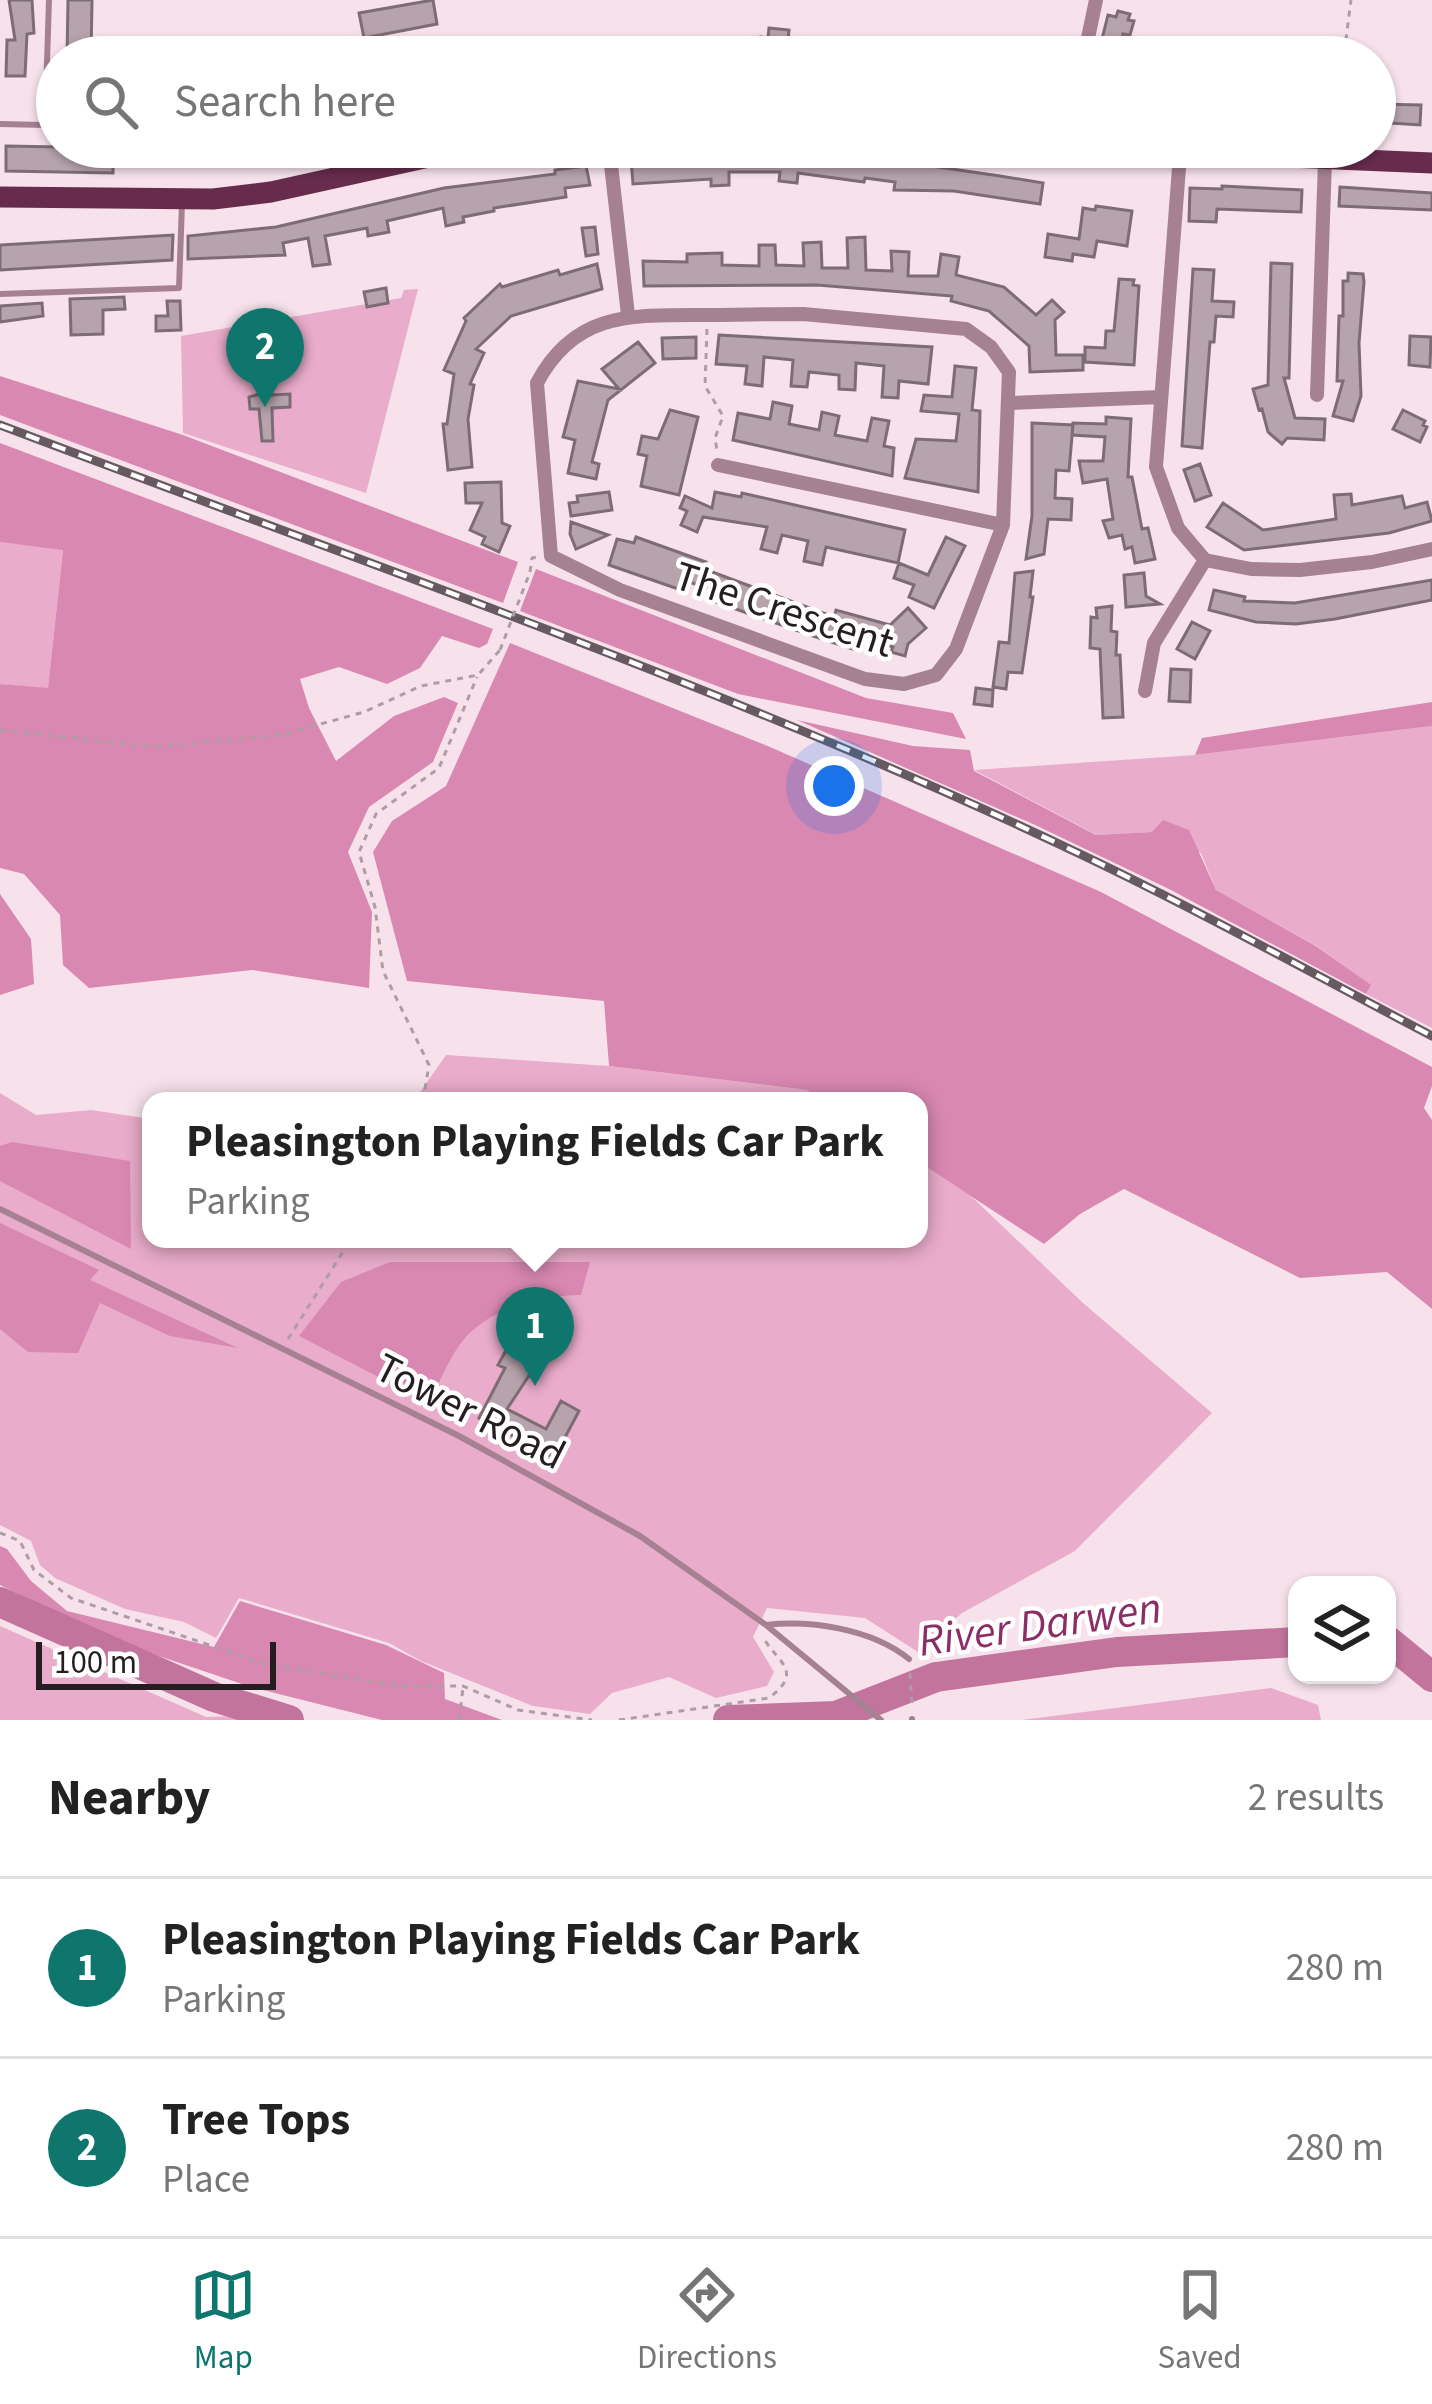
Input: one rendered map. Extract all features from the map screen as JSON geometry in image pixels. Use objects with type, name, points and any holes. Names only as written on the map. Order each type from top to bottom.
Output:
[{"type":"main road","points":[[1396,162],[1432,163]]},
{"type":"main road","points":[[0,197],[213,200],[271,192],[353,168]]},
{"type":"street","points":[[1088,36],[1096,0]]},
{"type":"street","points":[[611,168],[628,315]]},
{"type":"street","points":[[1179,168],[1156,466],[1178,528],[1205,560],[1251,568],[1300,570],[1432,549]]},
{"type":"street","points":[[1317,394],[1325,168]]},
{"type":"street","name":"The Crescent","points":[[803,314],[966,329],[991,347],[1009,372],[1003,525],[956,649],[936,675],[904,684],[865,679],[620,590],[551,556],[537,383],[550,360],[574,338],[628,315],[803,314]]},
{"type":"street","points":[[1010,404],[1161,397]]},
{"type":"street","points":[[718,465],[1003,525]]},
{"type":"street","points":[[1145,691],[1154,644],[1205,560]]},
{"type":"lane","points":[[48,36],[49,0]]},
{"type":"lane","points":[[0,124],[36,125]]},
{"type":"lane","points":[[0,294],[179,288],[182,199]]},
{"type":"lane","name":"Tower Road","points":[[0,1209],[459,1436],[640,1536],[766,1625],[881,1720]]},
{"type":"lane","points":[[766,1625],[791,1622],[862,1635],[909,1659]]},
{"type":"path","points":[[1346,36],[1351,0]]},
{"type":"path","points":[[707,315],[705,386],[723,416],[715,438],[718,465]]},
{"type":"path","points":[[424,1092],[429,1065],[383,970],[374,907],[359,853],[376,814],[440,768],[478,675],[500,650],[530,572]]},
{"type":"path","points":[[0,730],[155,747],[281,735],[364,712],[421,686],[478,675]]},
{"type":"path","points":[[280,1350],[345,1248]]},
{"type":"path","points":[[0,1532],[20,1541],[34,1570],[70,1598],[174,1634],[289,1668],[398,1686],[464,1686],[518,1710],[592,1720]]},
{"type":"path","points":[[619,1720],[769,1698],[787,1677],[786,1665],[764,1640],[766,1625]]},
{"type":"path","points":[[909,1659],[913,1719]]},
{"type":"path","points":[[459,1720],[464,1686]]},
{"type":"shaded area","points":[[418,289],[366,493],[183,433],[181,336],[401,298],[404,290]]},
{"type":"shaded area","points":[[0,376],[183,435],[518,562],[503,603],[0,415]]},
{"type":"shaded area","points":[[0,443],[493,629],[487,644],[479,648],[442,636],[420,668],[387,684],[339,667],[300,679],[336,761],[394,716],[444,697],[458,703],[433,762],[369,807],[348,852],[372,912],[369,988],[252,970],[89,988],[63,965],[60,915],[24,874],[0,868],[0,684],[48,688],[63,550],[0,542]]},
{"type":"shaded area","points":[[0,542],[63,549],[48,689],[0,684]]},
{"type":"shaded area","points":[[536,569],[866,698],[953,713],[966,739],[738,694],[520,611]]},
{"type":"shaded area","points":[[510,643],[770,747],[1101,892],[1432,1067],[1432,1086],[1424,1108],[1432,1120],[1432,1309],[1387,1272],[1300,1278],[1124,1189],[1080,1214],[1044,1244],[928,1168],[928,1092],[810,1092],[609,1066],[604,1001],[407,981],[373,852],[392,821],[446,786]]},
{"type":"shaded area","points":[[1432,702],[1432,726],[1195,755],[1202,738]]},
{"type":"shaded area","points":[[797,720],[913,746],[970,750],[974,771],[1096,835],[1152,832],[1163,820],[1189,830],[1216,890],[1316,946],[1371,985],[1366,994],[1169,889]]},
{"type":"shaded area","points":[[1432,726],[1432,1028],[1366,994],[1370,985],[1317,946],[1216,890],[1201,853],[1152,832],[1097,835],[974,770],[1195,755]]},
{"type":"shaded area","points":[[0,894],[31,939],[34,984],[0,995]]},
{"type":"shaded area","points":[[446,1055],[609,1066],[811,1092],[420,1092]]},
{"type":"shaded area","points":[[0,1093],[36,1115],[91,1110],[142,1118],[142,1248],[928,1248],[928,1168],[971,1196],[1083,1303],[1212,1413],[1075,1551],[962,1613],[918,1652],[865,1618],[767,1608],[753,1637],[774,1672],[767,1686],[716,1698],[669,1677],[612,1693],[590,1714],[533,1706],[421,1661],[389,1643],[239,1598],[216,1638],[184,1622],[125,1609],[55,1578],[40,1565],[31,1541],[0,1525]]},
{"type":"shaded area","points":[[12,1142],[130,1161],[131,1249],[0,1181],[0,1146]]},
{"type":"shaded area","points":[[0,1223],[99,1270],[90,1280],[238,1348],[170,1336],[100,1303],[78,1353],[28,1352],[0,1329]]},
{"type":"shaded area","points":[[390,1262],[590,1262],[581,1295],[524,1303],[473,1330],[453,1355],[429,1403],[299,1336],[341,1282]]},
{"type":"shaded area","points":[[0,1546],[67,1611],[214,1647],[240,1601],[386,1645],[444,1673],[445,1699],[502,1720],[382,1720],[251,1687],[123,1644],[0,1585]]},
{"type":"shaded area","points":[[0,1626],[206,1717],[253,1720],[0,1720]]},
{"type":"shaded area","points":[[1271,1688],[1318,1705],[1321,1720],[1022,1720]]},
{"type":"building","points":[[9,0],[32,0],[34,33],[27,34],[25,76],[6,76],[7,40],[15,40]]},
{"type":"building","points":[[68,0],[92,0],[91,36],[67,36]]},
{"type":"building","points":[[433,0],[437,24],[364,36],[359,13]]},
{"type":"building","points":[[1118,11],[1130,14],[1128,20],[1134,21],[1130,35],[1103,36],[1108,15],[1116,17]]},
{"type":"building","points":[[769,28],[789,30],[788,36],[768,36]]},
{"type":"building","points":[[1396,104],[1421,105],[1420,125],[1396,123]]},
{"type":"building","points":[[6,146],[36,147],[36,168],[113,168],[113,173],[6,171]]},
{"type":"building","points":[[586,168],[590,185],[565,188],[566,197],[494,208],[446,226],[443,208],[387,221],[389,232],[368,236],[367,228],[325,236],[330,264],[313,266],[308,238],[283,243],[285,255],[188,259],[188,236],[276,227],[444,188],[555,174],[555,170]]},
{"type":"building","points":[[632,168],[943,168],[1043,183],[1040,204],[954,191],[894,190],[895,182],[865,178],[864,182],[798,173],[797,183],[779,181],[780,172],[729,172],[729,185],[711,186],[711,179],[633,184]]},
{"type":"building","points":[[1340,187],[1432,193],[1432,210],[1339,206]]},
{"type":"building","points":[[1190,188],[1302,190],[1301,212],[1217,209],[1216,222],[1189,221]]},
{"type":"building","points":[[1096,206],[1132,211],[1127,246],[1097,241],[1094,257],[1073,254],[1072,261],[1045,257],[1048,234],[1079,239],[1083,208],[1095,210]]},
{"type":"building","points":[[595,227],[598,254],[586,256],[582,228]]},
{"type":"building","points":[[173,235],[172,260],[0,270],[0,245]]},
{"type":"building","points":[[865,237],[866,270],[892,271],[891,251],[909,252],[908,276],[938,276],[941,254],[959,257],[956,275],[1004,287],[1036,315],[1052,300],[1064,312],[1055,320],[1056,355],[1083,355],[1083,370],[1030,372],[1029,346],[989,311],[951,301],[952,296],[817,285],[644,286],[643,261],[687,262],[687,254],[722,253],[722,265],[759,266],[759,245],[775,245],[776,265],[804,266],[803,243],[821,242],[822,268],[848,268],[847,238]]},
{"type":"building","points":[[1271,263],[1292,264],[1289,378],[1284,378],[1295,418],[1325,419],[1324,440],[1287,438],[1282,444],[1268,432],[1259,410],[1253,389],[1268,385]]},
{"type":"building","points":[[597,264],[602,289],[511,316],[476,349],[484,353],[470,384],[474,385],[468,419],[472,467],[448,470],[443,424],[447,424],[454,374],[444,370],[464,318],[500,284]]},
{"type":"building","points":[[1193,269],[1214,270],[1212,301],[1234,302],[1233,317],[1216,316],[1214,342],[1210,342],[1202,448],[1182,446]]},
{"type":"building","points":[[1348,273],[1363,274],[1364,282],[1361,396],[1353,421],[1333,416],[1343,381],[1337,381],[1339,316],[1343,316],[1343,281],[1348,281]]},
{"type":"building","points":[[1119,279],[1134,280],[1133,285],[1139,286],[1134,365],[1085,362],[1085,347],[1105,348],[1106,331],[1114,331]]},
{"type":"building","points":[[386,288],[388,303],[367,307],[364,292]]},
{"type":"building","points":[[124,297],[125,309],[103,310],[103,334],[71,335],[70,299]]},
{"type":"building","points":[[167,301],[180,301],[181,330],[156,331],[156,316],[168,316]]},
{"type":"building","points":[[42,303],[43,316],[0,322],[0,306]]},
{"type":"building","points":[[719,335],[932,347],[928,384],[899,381],[898,398],[882,397],[884,366],[856,363],[855,390],[839,389],[839,375],[809,372],[807,387],[791,386],[793,360],[764,357],[762,386],[745,384],[747,366],[716,364]]},
{"type":"building","points":[[1410,336],[1431,337],[1430,367],[1409,365]]},
{"type":"building","points":[[696,337],[696,358],[663,359],[662,338]]},
{"type":"building","points":[[638,342],[655,363],[608,400],[592,462],[599,464],[596,479],[568,473],[575,440],[563,437],[578,381],[619,389],[602,369]]},
{"type":"building","points":[[955,366],[976,368],[972,410],[980,411],[978,492],[905,478],[916,439],[956,441],[959,414],[921,411],[924,395],[952,397]]},
{"type":"building","points":[[270,391],[271,395],[290,394],[290,407],[272,408],[273,441],[262,441],[259,409],[250,409],[249,397]]},
{"type":"building","points":[[773,402],[792,406],[789,424],[819,430],[822,412],[839,416],[835,435],[867,441],[872,418],[889,421],[884,446],[894,448],[892,476],[733,440],[738,413],[770,419]]},
{"type":"building","points":[[670,410],[698,417],[679,495],[641,486],[647,456],[638,454],[642,436],[658,439]]},
{"type":"building","points":[[1403,410],[1425,421],[1420,442],[1393,429]]},
{"type":"building","points":[[1106,417],[1131,419],[1128,477],[1132,477],[1142,529],[1148,528],[1155,559],[1135,563],[1132,547],[1125,549],[1122,535],[1109,538],[1103,521],[1113,519],[1107,479],[1083,483],[1079,461],[1103,461],[1105,437],[1072,435],[1073,423],[1106,424]]},
{"type":"building","points":[[1032,423],[1073,425],[1069,471],[1056,470],[1055,498],[1072,499],[1071,520],[1048,519],[1044,554],[1026,559],[1032,516]]},
{"type":"building","points":[[1200,464],[1211,495],[1195,501],[1184,470]]},
{"type":"building","points":[[501,482],[502,523],[510,526],[499,552],[482,544],[485,537],[470,530],[482,503],[466,503],[465,483]]},
{"type":"building","points":[[609,492],[612,510],[571,516],[569,503],[578,502],[577,496]]},
{"type":"building","points":[[715,492],[741,497],[742,493],[905,530],[898,563],[826,547],[822,565],[804,561],[808,541],[782,535],[777,553],[761,549],[767,527],[703,517],[697,532],[681,525],[687,511],[680,508],[685,496],[712,508]]},
{"type":"building","points":[[1351,494],[1352,505],[1402,496],[1405,508],[1427,502],[1432,521],[1389,533],[1244,550],[1207,527],[1223,503],[1263,530],[1336,519],[1334,495]]},
{"type":"building","points":[[571,522],[608,535],[576,549]]},
{"type":"building","points":[[636,537],[706,562],[704,569],[834,617],[836,610],[890,625],[908,608],[926,628],[908,644],[905,656],[858,633],[853,649],[707,599],[711,590],[687,581],[684,591],[609,565],[617,539],[634,543]]},
{"type":"building","points":[[946,537],[965,546],[934,608],[909,597],[914,585],[894,578],[899,563],[928,575]]},
{"type":"building","points":[[1033,571],[1022,673],[1008,672],[1006,689],[993,687],[999,642],[1009,643],[1015,573]]},
{"type":"building","points":[[1144,573],[1146,596],[1160,604],[1126,607],[1124,575]]},
{"type":"building","points":[[1432,580],[1432,600],[1335,619],[1256,622],[1209,610],[1214,590],[1245,597],[1244,601],[1295,603]]},
{"type":"building","points":[[1112,606],[1123,717],[1103,718],[1100,649],[1090,648],[1091,617],[1097,618],[1096,608]]},
{"type":"building","points":[[1192,622],[1210,631],[1195,659],[1177,649]]},
{"type":"building","points":[[1171,669],[1191,670],[1190,702],[1169,701]]},
{"type":"building","points":[[976,688],[993,690],[992,706],[974,704]]},
{"type":"building","points":[[510,1343],[540,1359],[507,1409],[546,1429],[561,1401],[579,1411],[554,1458],[479,1418],[505,1368],[498,1365]]},
{"type":"waterway","name":"River Darwen","points":[[0,1602],[214,1697],[289,1720]]},
{"type":"waterway","name":"River Darwen","points":[[728,1720],[836,1716],[936,1677],[1117,1652],[1288,1642]]},
{"type":"waterway","name":"River Darwen","points":[[1396,1647],[1432,1677]]},
{"type":"railway","points":[[0,425],[544,628],[814,736],[1123,875],[1432,1036]]},
{"type":"place","name":"Tree Tops","points":[[265,407]]},
{"type":"place","name":"Pleasington Playing Fields Car Park","points":[[535,1386]]}]
